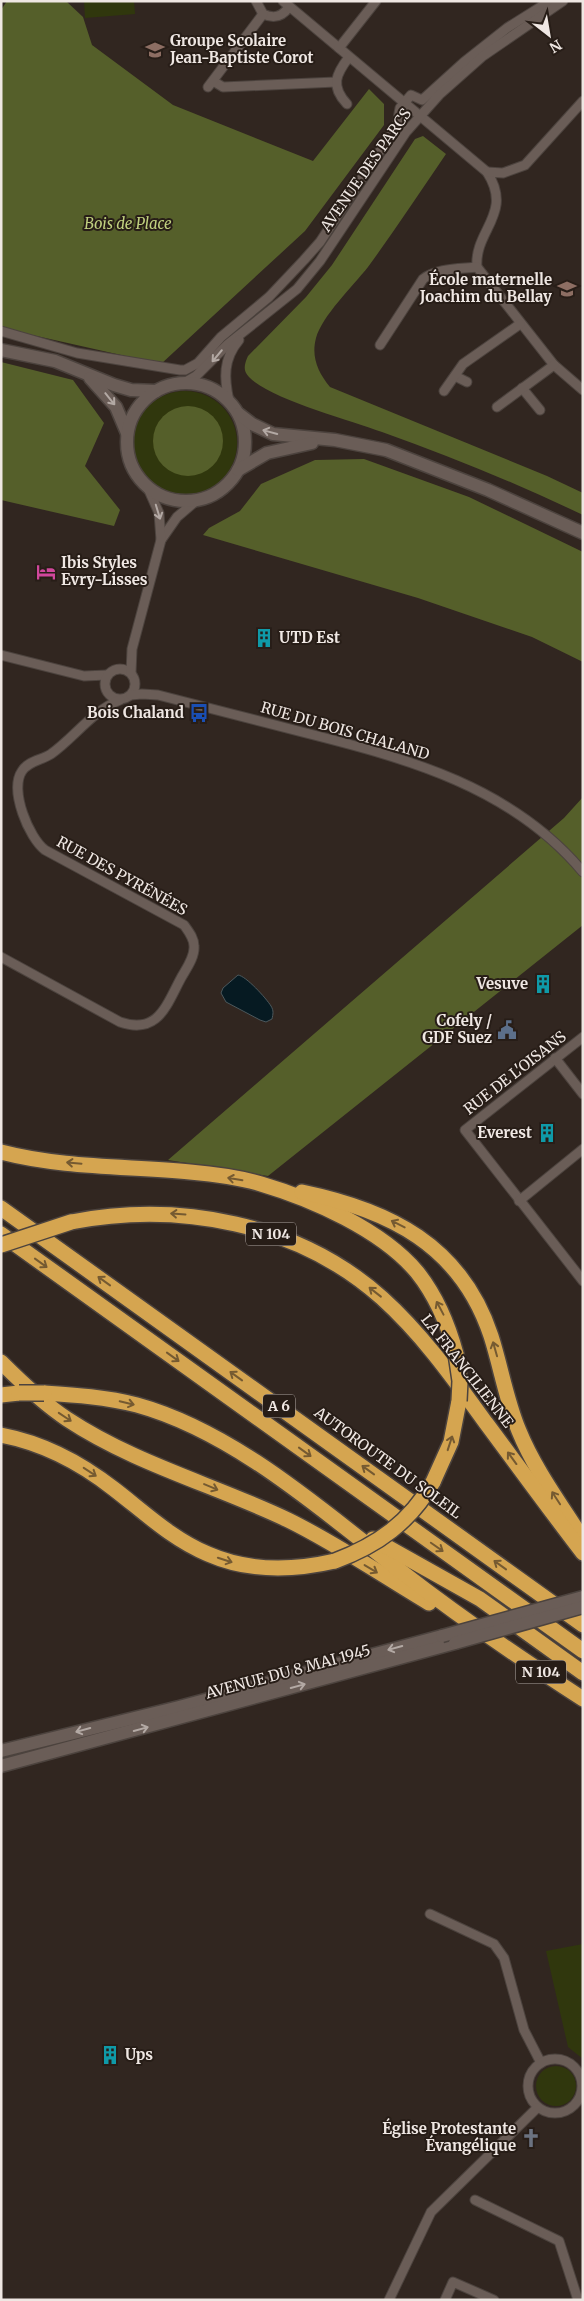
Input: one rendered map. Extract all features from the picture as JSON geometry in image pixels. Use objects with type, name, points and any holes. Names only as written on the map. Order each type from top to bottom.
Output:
[{"type":"highway","points":[[1,1152],[64,1162],[191,1172],[260,1183],[331,1198],[365,1209],[412,1231],[451,1264],[468,1286],[484,1316],[519,1432],[537,1467],[583,1539]]},
{"type":"highway","points":[[1,1435],[30,1442],[67,1458],[98,1477],[174,1535],[207,1554],[235,1563],[262,1568],[302,1567],[335,1560],[358,1552],[391,1532],[419,1504],[433,1482],[451,1442],[459,1401],[460,1381],[456,1354],[448,1326],[437,1301],[417,1272],[392,1248],[364,1228],[345,1218],[260,1183]]},
{"type":"highway","name":"AUTOROUTE DU SOLEIL","points":[[1,1208],[583,1625]]},
{"type":"highway","name":"LA FRANCILIENNE","points":[[1,1245],[71,1222],[99,1217],[158,1213],[216,1219],[273,1235],[310,1251],[349,1273],[380,1297],[434,1352],[583,1553]]},
{"type":"highway","name":"A 6","points":[[1,1234],[583,1651]]},
{"type":"highway","points":[[1,1362],[29,1390],[53,1409],[100,1439],[148,1462],[288,1520],[500,1645]]},
{"type":"highway","name":"N 104","points":[[1,1395],[44,1393],[84,1396],[121,1401],[174,1418],[241,1453],[326,1512],[403,1574],[500,1645],[583,1699]]},
{"type":"highway","points":[[326,1512],[480,1599],[583,1673]]},
{"type":"main road","points":[[1,350],[54,361],[131,390],[156,391]]},
{"type":"main road","points":[[83,371],[102,389],[116,407],[128,434]]},
{"type":"main road","points":[[238,413],[245,439],[243,456],[232,480],[219,491],[197,500],[171,499],[147,486],[132,467],[128,450],[128,434],[134,414],[146,399],[156,391],[166,386],[184,383],[209,388],[229,401],[238,413],[252,424],[273,434],[335,440],[386,450],[488,490],[583,533]]},
{"type":"main road","points":[[238,470],[257,457],[276,450],[298,444],[335,440]]},
{"type":"main road","name":"AVENUE DU 8 MAI 1945","points":[[1,1751],[179,1707],[583,1597]]},
{"type":"main road","name":"AVENUE DU 8 MAI 1945","points":[[1,1766],[583,1608]]},
{"type":"street","points":[[256,1],[263,14],[270,17],[279,16],[286,4],[487,172],[495,190],[496,210],[476,258],[477,267],[554,365],[583,390]]},
{"type":"street","points":[[339,48],[376,1]]},
{"type":"street","points":[[1,331],[77,353],[180,370],[192,367],[222,337],[269,296],[320,242],[397,125],[400,108],[411,95],[422,100],[464,62],[507,28],[550,1]]},
{"type":"street","name":"AVENUE DES PARCS","points":[[184,383],[196,376],[228,344],[297,289],[320,261],[419,117],[457,77],[563,1]]},
{"type":"street","points":[[263,14],[210,84],[223,88],[336,82]]},
{"type":"street","points":[[347,104],[339,94],[336,82],[340,69],[349,56]]},
{"type":"street","points":[[487,172],[503,173],[525,165],[583,101]]},
{"type":"street","points":[[380,345],[423,279],[429,274],[477,267]]},
{"type":"street","points":[[444,391],[463,364],[520,324]]},
{"type":"street","name":"AVENUE DES PARCS","points":[[229,401],[224,376],[226,364],[232,348],[249,329]]},
{"type":"street","points":[[497,407],[554,365]]},
{"type":"street","points":[[455,376],[467,382]]},
{"type":"street","points":[[522,388],[540,410]]},
{"type":"street","points":[[130,673],[132,649],[161,540],[159,513],[147,486]]},
{"type":"street","points":[[161,540],[177,517],[197,500]]},
{"type":"street","points":[[1,655],[84,676],[107,676],[116,669],[132,649]]},
{"type":"street","points":[[116,669],[126,670],[135,682],[158,695]]},
{"type":"street","points":[[84,676],[105,689],[114,698],[120,700],[131,695],[158,695]]},
{"type":"street","points":[[105,689],[107,676]]},
{"type":"street","points":[[131,695],[135,682]]},
{"type":"street","name":"RUE DES PYRÉNÉES","points":[[100,709],[105,689]]},
{"type":"street","name":"RUE DU BOIS CHALAND","points":[[158,695],[400,758],[457,779],[501,803],[541,830],[583,872]]},
{"type":"street","name":"RUE DES PYRÉNÉES","points":[[1,957],[120,1022],[135,1026],[150,1023],[163,1012],[191,959],[195,947],[192,936],[184,925],[37,844],[31,835],[18,794],[17,783],[21,772],[28,765],[59,748],[100,709],[120,700]]},
{"type":"street","name":"RUE DE L'OISANS","points":[[519,1201],[464,1130],[583,1037]]},
{"type":"street","points":[[555,1058],[583,1094]]},
{"type":"street","points":[[583,1149],[519,1201],[583,1281]]},
{"type":"street","points":[[430,1914],[494,1944],[500,1951],[504,1958],[524,2030],[541,2063]]},
{"type":"street","points":[[554,2059],[572,2064],[582,2080],[581,2098],[562,2113],[545,2112],[537,2108],[528,2094],[527,2086],[532,2071],[541,2063],[554,2059]]},
{"type":"street","points":[[389,2300],[431,2212],[537,2108]]},
{"type":"street","points":[[475,2200],[559,2241],[578,2300]]},
{"type":"street","points":[[445,2300],[454,2282],[494,2300]]},
{"type":"green space","name":"Bois de Place","points":[[7,1],[66,1],[83,17],[92,45],[173,105],[313,161],[369,89],[384,104],[384,125],[305,231],[161,364],[1,328],[1,10]]},
{"type":"green space","points":[[84,1],[134,1],[135,14],[85,18]]},
{"type":"green space","points":[[423,136],[446,154],[368,267],[339,301],[319,329],[314,352],[319,370],[330,387],[547,476],[583,493],[583,515],[534,492],[458,461],[292,401],[259,385],[245,372],[248,356],[306,297],[332,265],[415,139]]},
{"type":"green space","points":[[1,362],[73,380],[104,423],[85,466],[120,510],[114,526],[1,500]]},
{"type":"green space","points":[[185,391],[205,395],[214,400],[228,414],[233,423],[237,443],[233,463],[228,472],[214,486],[205,491],[185,495],[165,491],[156,486],[142,472],[137,463],[133,443],[137,423],[142,414],[156,400],[165,395]]},
{"type":"green space","points":[[188,406],[201,409],[213,416],[220,428],[223,441],[220,454],[213,466],[201,473],[188,476],[175,473],[163,466],[156,454],[153,441],[156,428],[163,416],[175,409]]},
{"type":"green space","points":[[364,459],[469,497],[583,552],[583,662],[532,637],[418,598],[203,535],[209,528],[240,511],[261,484],[315,460]]},
{"type":"green space","points":[[583,797],[583,925],[268,1176],[168,1160],[564,818]]},
{"type":"green space","points":[[583,1944],[583,2059],[568,2047],[546,1951]]},
{"type":"green space","points":[[560,2066],[567,2069],[573,2075],[576,2086],[575,2094],[567,2103],[560,2106],[552,2106],[545,2103],[537,2094],[536,2082],[539,2075],[548,2067]]},
{"type":"water","points":[[238,975],[251,983],[268,1002],[273,1011],[272,1019],[266,1022],[260,1020],[226,1002],[221,993],[223,988]]},
{"type":"place","name":"Groupe Scolaire Jean-Baptiste Corot","points":[[155,50]]},
{"type":"place","name":"École maternelle Joachim du Bellay","points":[[567,289]]},
{"type":"place","name":"Ibis Styles Evry-Lisses","points":[[46,572]]},
{"type":"place","name":"UTD Est","points":[[264,638]]},
{"type":"place","name":"Bois Chaland","points":[[199,713]]},
{"type":"place","name":"Vesuve","points":[[543,984]]},
{"type":"place","name":"Cofely / GDF Suez","points":[[507,1030]]},
{"type":"place","name":"Everest","points":[[547,1133]]},
{"type":"place","name":"Ups","points":[[110,2055]]},
{"type":"place","name":"Église Protestante Évangélique","points":[[531,2138]]}]
